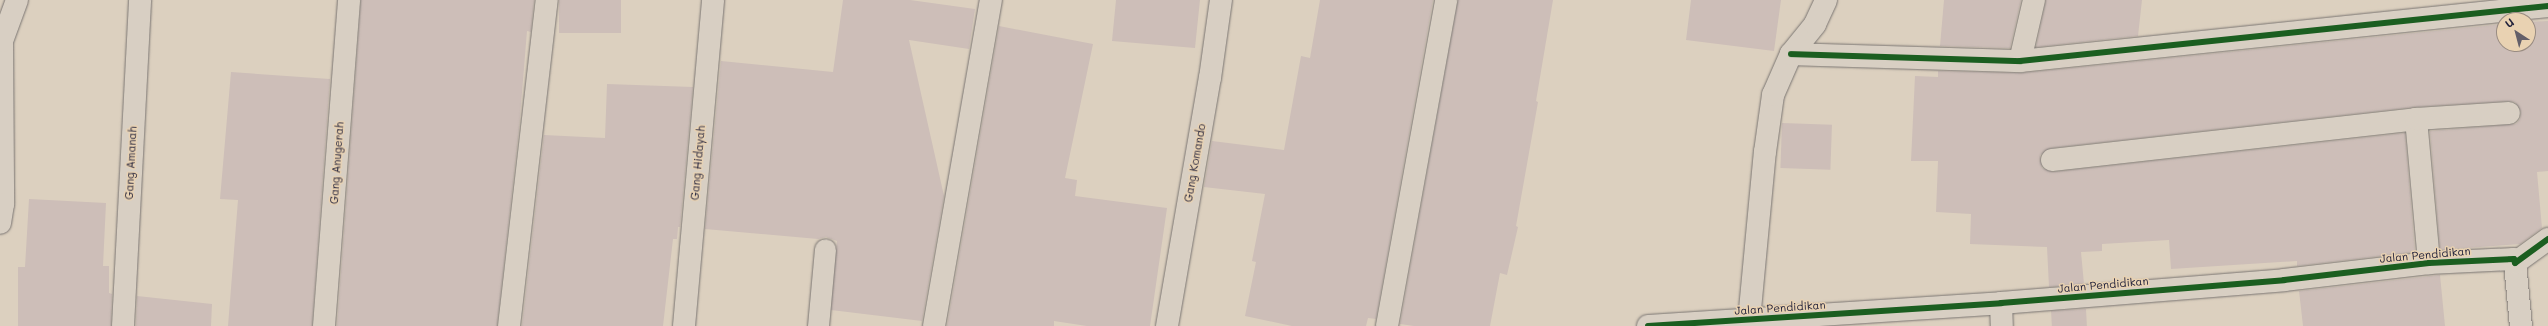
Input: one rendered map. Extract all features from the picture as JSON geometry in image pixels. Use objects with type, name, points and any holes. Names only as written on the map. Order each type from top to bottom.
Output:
[{"type":"street","points":[[0,223],[3,204],[1,41],[17,0]]},
{"type":"street","name":"Gang Amanah","points":[[123,326],[140,0]]},
{"type":"street","name":"Gang Anugerah","points":[[324,326],[349,0]]},
{"type":"street","points":[[509,326],[547,0]]},
{"type":"street","name":"Gang Hidayah","points":[[684,326],[712,0]]},
{"type":"street","points":[[934,326],[991,0]]},
{"type":"street","name":"Gang Komando","points":[[1167,326],[1210,78],[1221,0]]},
{"type":"street","points":[[1387,326],[1446,0]]},
{"type":"street","points":[[1749,320],[1765,152],[1773,95],[1791,54],[1815,24],[1826,0]]},
{"type":"street","points":[[2020,61],[2034,0]]},
{"type":"street","points":[[1791,54],[2020,61],[2490,5],[2548,6]]},
{"type":"street","points":[[2052,160],[2416,119],[2509,113]]},
{"type":"street","points":[[2416,119],[2429,263]]},
{"type":"street","points":[[2521,326],[2515,263],[2548,239]]},
{"type":"street","name":"Jalan Pendidikan","points":[[1648,326],[2001,303],[2284,280],[2429,263],[2514,259],[2515,263]]},
{"type":"street","points":[[2001,303],[2002,326]]},
{"type":"lane","points":[[818,326],[825,249]]},
{"type":"building","points":[[361,0],[534,0],[531,32],[527,31],[519,129],[497,326],[337,326]]},
{"type":"building","points":[[559,0],[621,0],[621,33],[559,33]]},
{"type":"building","points":[[843,0],[910,0],[975,9],[969,49],[909,40],[944,196],[922,321],[831,310],[837,241],[826,237],[818,239],[705,229],[721,61],[833,72]]},
{"type":"building","points":[[1116,0],[1200,0],[1195,48],[1112,41]]},
{"type":"building","points":[[1320,0],[1433,0],[1376,319],[1368,318],[1366,326],[1292,326],[1245,316],[1256,262],[1252,261],[1265,194],[1204,187],[1212,141],[1284,150],[1301,56],[1310,58]]},
{"type":"building","points":[[1458,0],[1553,0],[1536,101],[1538,102],[1516,226],[1518,227],[1507,275],[1500,273],[1490,326],[1414,326],[1400,324]]},
{"type":"building","points":[[1691,0],[1781,0],[1774,51],[1686,40]]},
{"type":"building","points":[[1944,0],[2021,0],[2010,48],[1940,46]]},
{"type":"building","points":[[2046,0],[2142,0],[2138,36],[2036,47]]},
{"type":"building","points":[[2548,21],[2548,171],[2537,172],[2542,228],[2520,244],[2440,250],[2430,131],[2516,124],[2520,119],[2521,112],[2515,102],[2509,101],[2415,107],[2051,148],[2040,155],[2042,168],[2053,172],[2405,133],[2415,252],[2297,266],[2297,261],[2171,269],[2169,240],[2102,244],[2102,251],[2081,252],[2084,284],[2049,287],[2047,247],[1970,244],[1971,214],[1936,212],[1938,161],[1911,161],[1915,76],[1938,77],[1938,71],[2021,73],[2496,25],[2496,52],[2536,52],[2536,22]]},
{"type":"building","points":[[999,26],[1093,44],[1065,178],[1077,180],[1075,196],[1167,208],[1150,326],[1087,326],[1054,321],[1054,326],[947,326]]},
{"type":"building","points":[[231,72],[330,79],[312,326],[228,326],[238,200],[220,199]]},
{"type":"building","points":[[607,84],[693,87],[680,227],[678,227],[677,239],[673,239],[663,326],[522,326],[544,135],[605,138]]},
{"type":"building","points":[[1782,123],[1832,125],[1830,170],[1780,168]]},
{"type":"building","points":[[29,199],[106,203],[103,266],[109,266],[109,293],[112,294],[111,326],[18,326],[18,267],[25,267]]},
{"type":"building","points":[[2440,275],[2445,326],[2303,326],[2299,291]]},
{"type":"building","points":[[137,296],[212,304],[211,326],[136,326]]},
{"type":"building","points":[[2086,309],[2087,326],[2052,326],[2051,311]]},
{"type":"cycle path","points":[[1791,54],[2020,61],[2548,6]]},
{"type":"cycle path","points":[[1648,326],[2001,303],[2284,280],[2429,263],[2514,259],[2515,263],[2548,239]]}]
